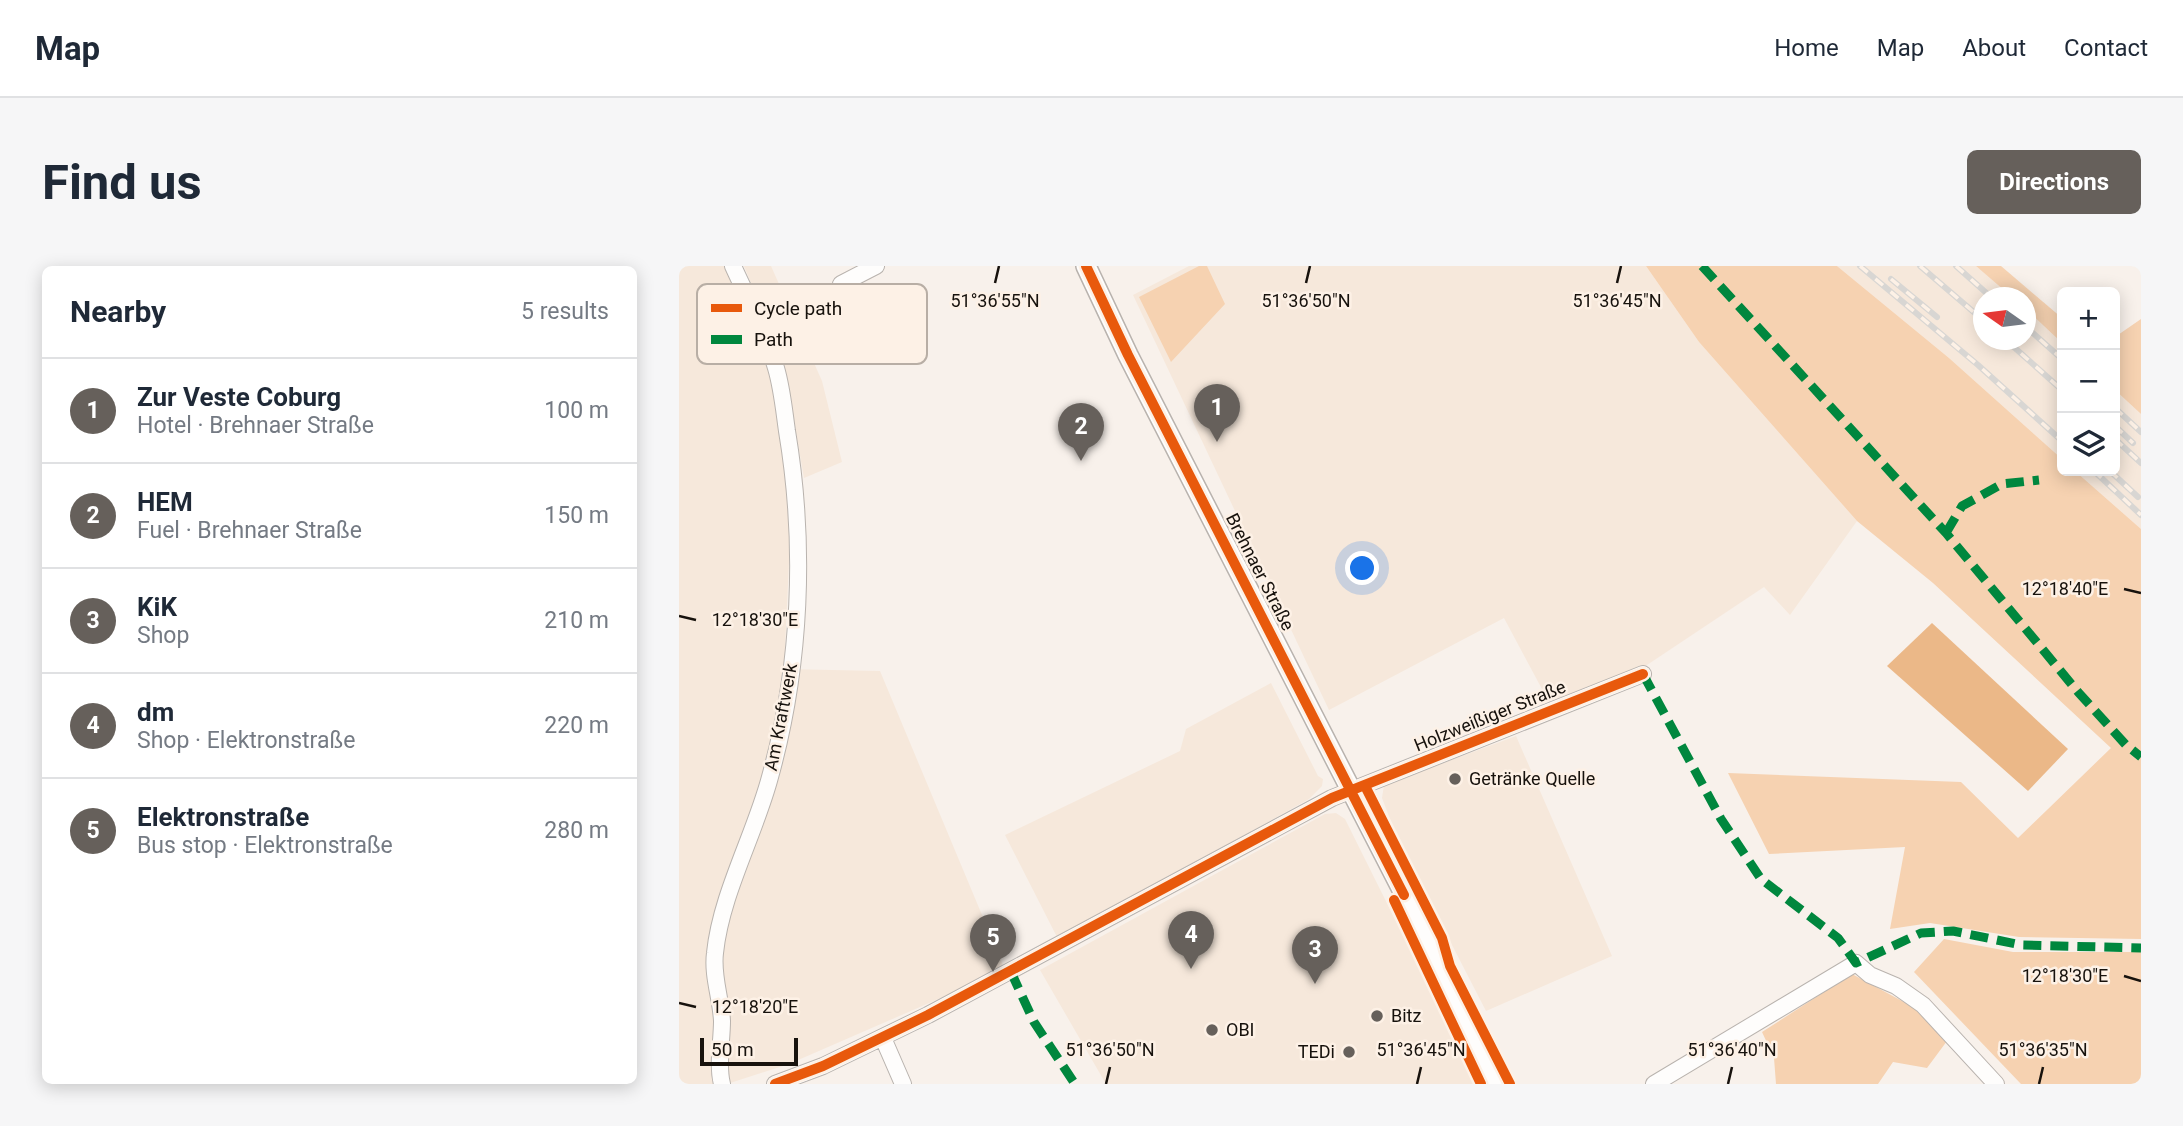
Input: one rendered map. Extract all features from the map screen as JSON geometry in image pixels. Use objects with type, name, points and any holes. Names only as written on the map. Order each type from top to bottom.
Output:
[{"type":"main road","name":"Brehnaer Straße","points":[[1086,266],[1141,382],[1352,791],[1496,1084]]},
{"type":"street","name":"Am Kraftwerk","points":[[733,266],[741,284]]},
{"type":"street","points":[[841,284],[876,266]]},
{"type":"street","name":"Am Kraftwerk","points":[[722,1084],[722,1017],[714,973],[715,953],[722,919],[769,780],[785,715],[794,643],[798,508],[779,382],[773,364]]},
{"type":"street","name":"Holzweißiger Straße","points":[[775,1084],[883,1038],[1050,953],[1323,803],[1643,674]]},
{"type":"street","points":[[1654,1084],[1856,963],[1870,975],[1896,986],[1923,1005],[1996,1084]]},
{"type":"street","points":[[883,1038],[903,1084]]},
{"type":"shaded area","points":[[679,266],[729,266],[736,284],[697,284],[697,364],[768,364],[775,381],[792,499],[784,669],[880,671],[1005,970],[789,1064],[727,1084],[679,1084]]},
{"type":"shaded area","points":[[744,266],[771,266],[779,284],[751,284]]},
{"type":"shaded area","points":[[1189,266],[1646,266],[1699,342],[1857,521],[1790,615],[1764,587],[1647,665],[1550,704],[1504,618],[1329,710],[1133,295]]},
{"type":"shaded area","points":[[1199,266],[1207,266],[1225,304],[1171,362],[1139,297]]},
{"type":"shaded area","points":[[1646,266],[1837,266],[1949,358],[2057,455],[2057,476],[2081,476],[2141,529],[2141,939],[2019,937],[1930,923],[1890,929],[1905,847],[1769,854],[1728,773],[1961,782],[2018,838],[2111,748],[1933,583],[1857,521],[1699,342]]},
{"type":"shaded area","points":[[1837,266],[1976,266],[1992,279],[2001,287],[1973,287],[1973,350],[2036,350],[2036,318],[2057,338],[2057,455],[1949,358]]},
{"type":"shaded area","points":[[1976,266],[2001,266],[2026,287],[2000,287]]},
{"type":"shaded area","points":[[2036,296],[2057,314],[2057,338],[2036,318]]},
{"type":"shaded area","points":[[2141,319],[2141,414],[2120,395],[2120,334]]},
{"type":"shaded area","points":[[814,364],[822,381],[842,462],[804,478],[784,365]]},
{"type":"shaded area","points":[[2120,395],[2141,414],[2141,529],[2081,476],[2120,476]]},
{"type":"shaded area","points":[[1932,623],[2068,749],[2028,791],[1887,666]]},
{"type":"shaded area","points":[[1271,683],[1318,776],[1323,779],[1322,786],[1309,799],[1058,939],[1005,835],[1180,751],[1186,729]]},
{"type":"shaded area","points":[[1516,736],[1612,956],[1486,1011],[1398,840],[1382,798],[1384,785]]},
{"type":"shaded area","points":[[1336,813],[1345,819],[1477,1084],[1106,1084],[1040,970],[1325,814]]},
{"type":"shaded area","points":[[1944,939],[2013,952],[2141,952],[2141,1084],[2021,1084],[1914,972]]},
{"type":"shaded area","points":[[1852,974],[1915,1008],[1947,1041],[1927,1068],[1893,1062],[1878,1084],[1776,1084],[1774,1058],[1762,1032]]},
{"type":"railway","points":[[1860,266],[1978,365],[2057,436]]},
{"type":"railway","points":[[1920,266],[1973,311]]},
{"type":"railway","points":[[1956,266],[1980,287]]},
{"type":"railway","points":[[1891,279],[1937,317]]},
{"type":"railway","points":[[2036,336],[2057,355]]},
{"type":"railway","points":[[2017,350],[2057,386]]},
{"type":"railway","points":[[2120,413],[2141,432]]},
{"type":"railway","points":[[2120,431],[2133,443]]},
{"type":"railway","points":[[2120,444],[2141,463]]},
{"type":"railway","points":[[2099,476],[2141,515]]},
{"type":"railway","points":[[2115,476],[2138,497]]},
{"type":"marked path","points":[[1702,266],[1946,533],[2078,692],[2126,745],[2141,757]]},
{"type":"marked path","points":[[1946,533],[1962,506],[2002,484],[2039,480]]},
{"type":"marked path","points":[[1643,674],[1721,819],[1761,879],[1838,938],[1856,963],[1921,933],[1953,931],[2021,945],[2141,948]]},
{"type":"marked path","points":[[1011,972],[1034,1022],[1075,1084]]},
{"type":"cycle path","points":[[1086,266],[1128,355],[1404,895]]},
{"type":"cycle path","points":[[775,1084],[823,1066],[928,1015],[1332,798],[1643,674]]},
{"type":"cycle path","points":[[1365,786],[1442,938],[1450,966],[1510,1084]]},
{"type":"cycle path","points":[[1394,900],[1481,1084]]},
{"type":"place","name":"Zur Veste Coburg","points":[[1217,442]]},
{"type":"place","name":"HEM","points":[[1081,461]]},
{"type":"place","name":"Getränke Quelle","points":[[1455,779]]},
{"type":"place","name":"dm","points":[[1191,969]]},
{"type":"place","name":"Elektronstraße","points":[[993,972]]},
{"type":"place","name":"KiK","points":[[1315,984]]},
{"type":"place","name":"Bitz","points":[[1377,1016]]},
{"type":"place","name":"OBI","points":[[1212,1030]]},
{"type":"place","name":"TEDi","points":[[1349,1052]]}]
